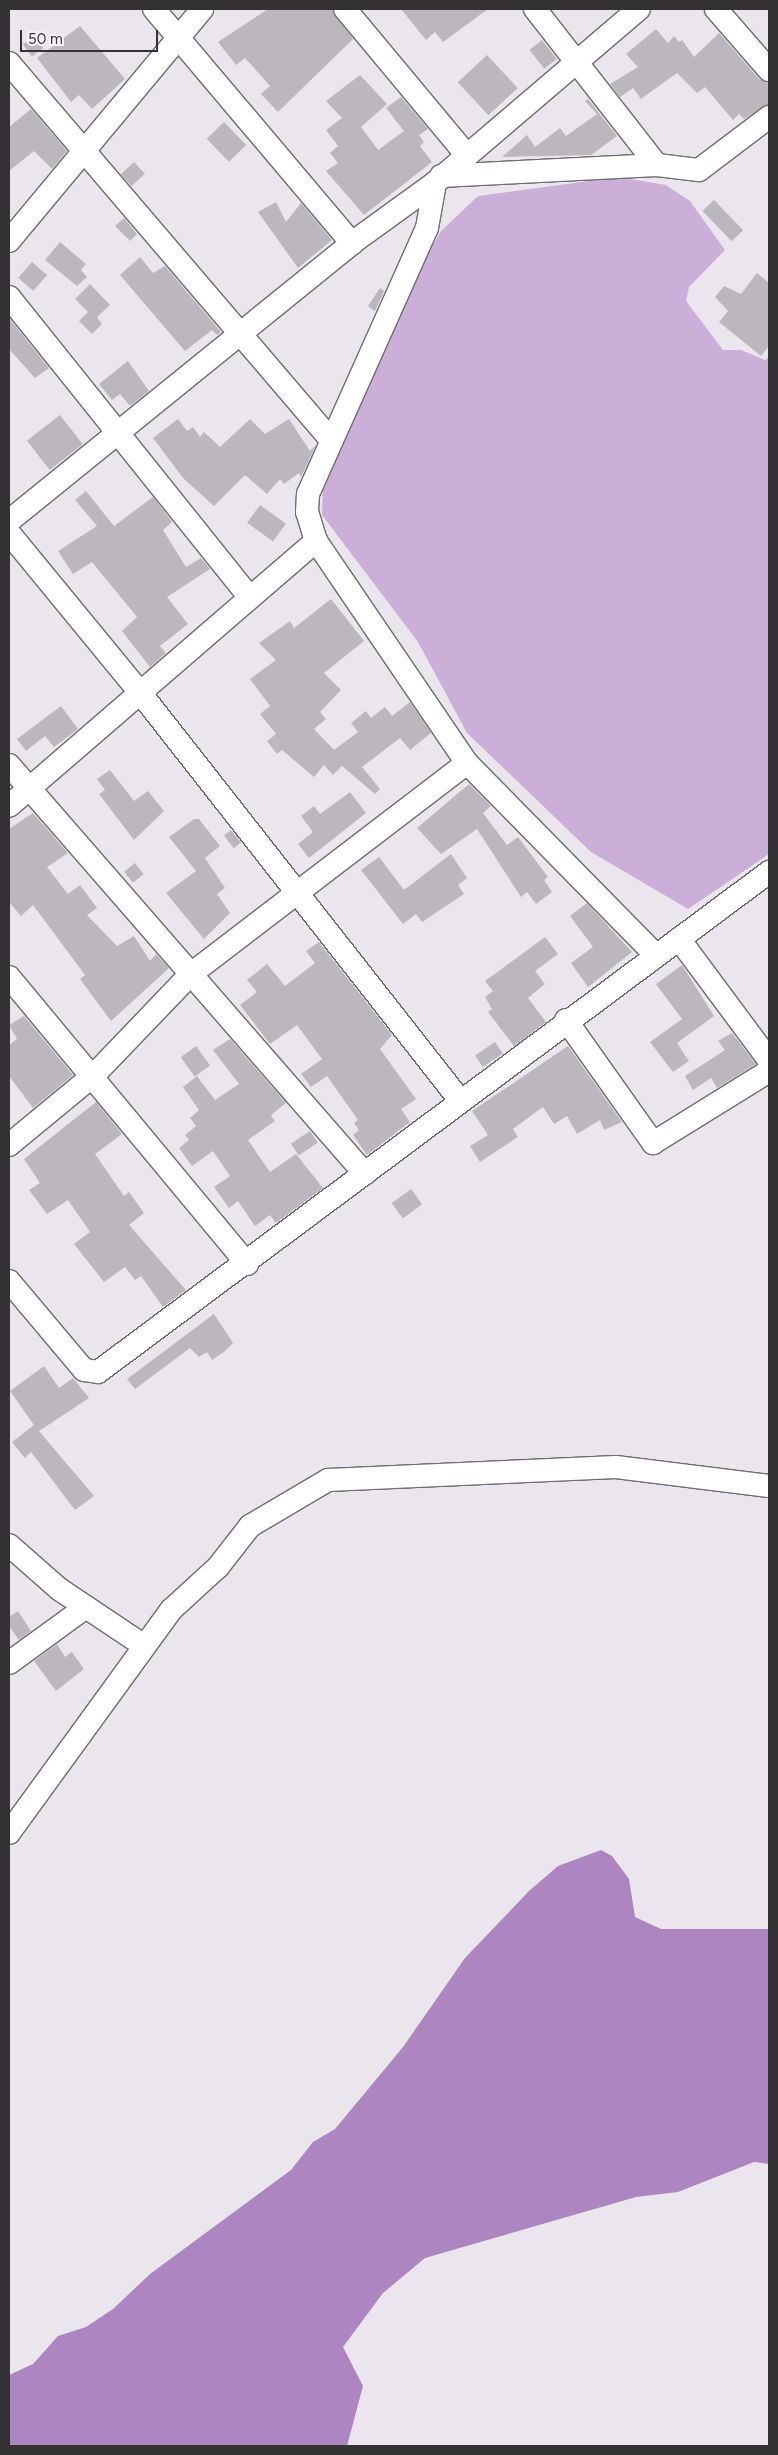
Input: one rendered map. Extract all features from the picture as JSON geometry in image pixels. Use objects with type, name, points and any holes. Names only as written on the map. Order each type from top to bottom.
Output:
[{"type":"street","points":[[154,9],[352,243]]},
{"type":"street","points":[[9,241],[202,9]]},
{"type":"street","points":[[345,9],[466,154]]},
{"type":"street","points":[[535,9],[657,165]]},
{"type":"street","points":[[9,521],[115,433],[245,334],[352,243],[438,179],[638,9]]},
{"type":"street","points":[[716,9],[769,70]]},
{"type":"street","points":[[9,63],[245,334],[330,439]]},
{"type":"street","points":[[438,179],[657,165],[699,170],[769,117]]},
{"type":"street","points":[[438,179],[428,228],[330,439],[308,494],[307,512],[316,541],[467,763],[656,955]]},
{"type":"street","points":[[9,297],[115,433],[249,598]]},
{"type":"street","points":[[9,533],[142,695],[296,896],[459,1099]]},
{"type":"street","points":[[9,806],[142,695],[249,598],[316,541]]},
{"type":"street","points":[[9,1146],[94,1075],[190,974],[296,896],[467,763]]},
{"type":"street","points":[[9,765],[365,1174]]},
{"type":"street","points":[[9,1281],[84,1370],[91,1373],[247,1264],[459,1099],[769,872]]},
{"type":"street","points":[[679,939],[769,1060]]},
{"type":"street","points":[[9,977],[94,1075],[247,1264]]},
{"type":"street","points":[[566,1020],[653,1143],[769,1071]]},
{"type":"street","points":[[9,1833],[143,1645],[250,1526],[328,1480],[616,1467],[769,1486]]},
{"type":"street","points":[[9,1545],[86,1607],[143,1645]]},
{"type":"street","points":[[9,1663],[86,1607]]},
{"type":"shaded area","points":[[618,177],[666,185],[690,201],[725,250],[689,287],[686,301],[723,350],[741,350],[765,360],[769,357],[769,854],[688,909],[591,852],[467,733],[418,642],[322,515],[323,481],[405,291],[441,231],[478,196]]},
{"type":"shaded area","points":[[601,1850],[612,1856],[629,1879],[635,1917],[661,1929],[769,1929],[769,2164],[754,2162],[678,2192],[636,2197],[425,2258],[383,2293],[343,2347],[363,2386],[347,2446],[9,2446],[9,2375],[33,2364],[58,2336],[86,2327],[113,2309],[150,2274],[291,2170],[313,2142],[335,2129],[403,2047],[465,1958],[529,1891],[558,1866]]},
{"type":"building","points":[[268,9],[332,9],[353,39],[278,112],[261,94],[270,86],[245,58],[236,65],[218,42]]},
{"type":"building","points":[[401,9],[488,9],[443,42],[435,32],[426,40]]},
{"type":"building","points":[[80,26],[125,79],[92,109],[79,95],[71,102],[37,58]]},
{"type":"building","points":[[656,29],[668,43],[674,36],[679,42],[682,40],[694,57],[719,33],[759,79],[769,84],[769,104],[744,119],[739,114],[733,120],[705,87],[697,93],[677,73],[641,99],[633,88],[620,97],[610,84],[638,67],[626,54]]},
{"type":"building","points":[[34,36],[43,48],[32,56],[23,44]]},
{"type":"building","points":[[542,40],[557,59],[544,69],[529,50]]},
{"type":"building","points":[[487,55],[518,88],[488,115],[458,82]]},
{"type":"building","points":[[360,75],[387,104],[361,127],[378,150],[404,131],[386,108],[401,97],[428,129],[419,135],[424,142],[420,146],[432,162],[364,215],[326,171],[338,163],[330,153],[338,146],[326,130],[342,118],[326,101]]},
{"type":"building","points":[[588,99],[617,136],[591,155],[502,157],[527,135],[535,147],[560,128],[566,136],[597,114],[585,101]]},
{"type":"building","points":[[31,109],[67,151],[52,169],[34,151],[9,171],[9,127]]},
{"type":"building","points":[[224,122],[246,145],[229,162],[207,139]]},
{"type":"building","points":[[134,162],[145,174],[132,186],[121,174]]},
{"type":"building","points":[[714,200],[743,230],[732,241],[702,211]]},
{"type":"building","points":[[276,202],[286,222],[301,203],[332,240],[298,268],[258,212]]},
{"type":"building","points":[[124,218],[137,234],[130,241],[115,226]]},
{"type":"building","points":[[60,242],[86,264],[81,270],[87,277],[77,286],[45,260]]},
{"type":"building","points":[[140,257],[153,273],[165,266],[221,332],[217,335],[212,330],[185,351],[120,275]]},
{"type":"building","points":[[32,262],[47,275],[33,291],[18,278]]},
{"type":"building","points":[[757,273],[769,283],[769,346],[761,356],[719,322],[728,311],[715,297],[724,286],[741,294]]},
{"type":"building","points":[[90,284],[110,305],[97,317],[102,324],[92,334],[79,321],[88,312],[75,299]]},
{"type":"building","points":[[380,288],[384,291],[375,311],[368,306]]},
{"type":"building","points":[[9,318],[49,368],[35,378],[9,349]]},
{"type":"building","points":[[128,361],[149,391],[130,406],[120,394],[112,400],[99,384]]},
{"type":"building","points":[[60,415],[83,444],[50,470],[27,441]]},
{"type":"building","points":[[178,419],[187,431],[193,427],[200,437],[204,432],[220,447],[250,419],[265,434],[289,419],[310,451],[316,445],[301,477],[299,473],[284,484],[280,479],[267,494],[245,475],[214,506],[183,478],[153,438]]},
{"type":"building","points":[[86,491],[114,526],[153,497],[172,522],[163,530],[186,567],[201,558],[210,569],[167,597],[188,624],[160,646],[166,653],[150,667],[122,631],[137,617],[92,562],[73,574],[58,551],[97,526],[75,500]]},
{"type":"building","points":[[260,505],[286,524],[273,542],[247,523]]},
{"type":"building","points":[[331,599],[364,641],[324,673],[341,690],[320,712],[326,719],[314,729],[334,750],[358,732],[351,723],[366,711],[371,718],[385,707],[392,716],[410,702],[431,733],[410,750],[400,738],[362,767],[380,789],[375,794],[342,766],[333,775],[324,765],[314,777],[282,750],[277,754],[267,741],[276,734],[260,714],[270,706],[250,679],[276,660],[259,643],[290,621],[294,628]]},
{"type":"building","points":[[61,706],[78,729],[54,747],[45,736],[26,751],[17,739]]},
{"type":"building","points":[[110,770],[134,801],[148,791],[164,811],[134,840],[99,794],[105,790],[97,779]]},
{"type":"building","points":[[469,784],[491,806],[483,813],[507,845],[518,837],[548,877],[544,880],[552,892],[536,904],[527,892],[521,897],[477,829],[441,854],[417,828]]},
{"type":"building","points":[[350,792],[366,813],[309,858],[298,844],[313,832],[301,816],[314,806],[320,814]]},
{"type":"building","points":[[33,813],[68,853],[47,867],[68,894],[80,885],[97,908],[87,915],[117,946],[134,936],[150,961],[156,954],[169,968],[111,1021],[80,979],[85,975],[33,905],[21,916],[9,902],[9,829]]},
{"type":"building","points":[[194,819],[199,819],[220,846],[205,858],[225,888],[217,894],[230,913],[204,939],[166,893],[196,871],[169,837]]},
{"type":"building","points":[[231,830],[241,843],[234,848],[224,836]]},
{"type":"building","points":[[451,854],[467,878],[458,885],[464,894],[422,922],[416,914],[403,924],[361,870],[379,857],[404,890]]},
{"type":"building","points":[[135,863],[144,874],[133,883],[124,872]]},
{"type":"building","points":[[587,903],[632,952],[588,987],[571,963],[593,947],[570,916]]},
{"type":"building","points":[[545,937],[558,954],[535,971],[545,984],[528,998],[546,1022],[514,1046],[488,1012],[492,1009],[485,997],[493,991],[485,981]]},
{"type":"building","points":[[319,942],[392,1035],[380,1049],[416,1099],[401,1109],[410,1122],[367,1155],[353,1135],[359,1130],[354,1123],[358,1120],[327,1076],[311,1087],[301,1074],[322,1059],[297,1025],[270,1044],[240,1005],[257,992],[247,980],[267,964],[285,986],[315,963],[306,951]]},
{"type":"building","points":[[682,965],[714,1016],[677,1043],[689,1061],[673,1072],[650,1042],[682,1019],[656,984]]},
{"type":"building","points":[[24,1016],[73,1075],[33,1108],[9,1076],[9,1045],[17,1039],[9,1025]]},
{"type":"building","points":[[732,1033],[756,1064],[717,1088],[711,1078],[693,1090],[685,1076],[725,1050],[718,1041]]},
{"type":"building","points":[[230,1039],[286,1103],[271,1115],[275,1121],[248,1140],[270,1172],[296,1154],[323,1188],[276,1223],[270,1215],[255,1226],[238,1201],[229,1208],[214,1187],[230,1176],[213,1151],[192,1166],[179,1148],[189,1140],[185,1135],[196,1126],[190,1118],[199,1110],[183,1087],[197,1076],[215,1100],[239,1084],[213,1050]]},
{"type":"building","points":[[495,1042],[503,1054],[483,1067],[475,1055]]},
{"type":"building","points":[[196,1046],[210,1065],[195,1077],[181,1057]]},
{"type":"building","points":[[568,1046],[622,1122],[604,1130],[600,1120],[577,1134],[567,1116],[554,1124],[543,1107],[513,1129],[518,1137],[480,1162],[470,1146],[488,1135],[472,1111]]},
{"type":"building","points":[[96,1102],[122,1134],[95,1154],[124,1196],[129,1192],[144,1213],[129,1225],[186,1290],[163,1307],[141,1276],[135,1280],[125,1267],[104,1282],[74,1244],[90,1232],[68,1200],[47,1214],[29,1190],[40,1183],[24,1159]]},
{"type":"building","points":[[310,1131],[318,1143],[299,1155],[291,1144]]},
{"type":"building","points":[[411,1189],[422,1204],[403,1218],[392,1203]]},
{"type":"building","points":[[214,1314],[233,1343],[225,1351],[212,1360],[207,1352],[199,1357],[190,1348],[135,1389],[127,1379]]},
{"type":"building","points":[[44,1366],[59,1388],[73,1378],[89,1398],[39,1431],[94,1496],[75,1510],[31,1452],[25,1458],[12,1442],[34,1425],[10,1391]]},
{"type":"building","points":[[18,1611],[31,1631],[19,1640],[9,1626],[9,1617]]},
{"type":"building","points":[[57,1644],[65,1657],[72,1652],[84,1669],[56,1691],[34,1661]]}]
